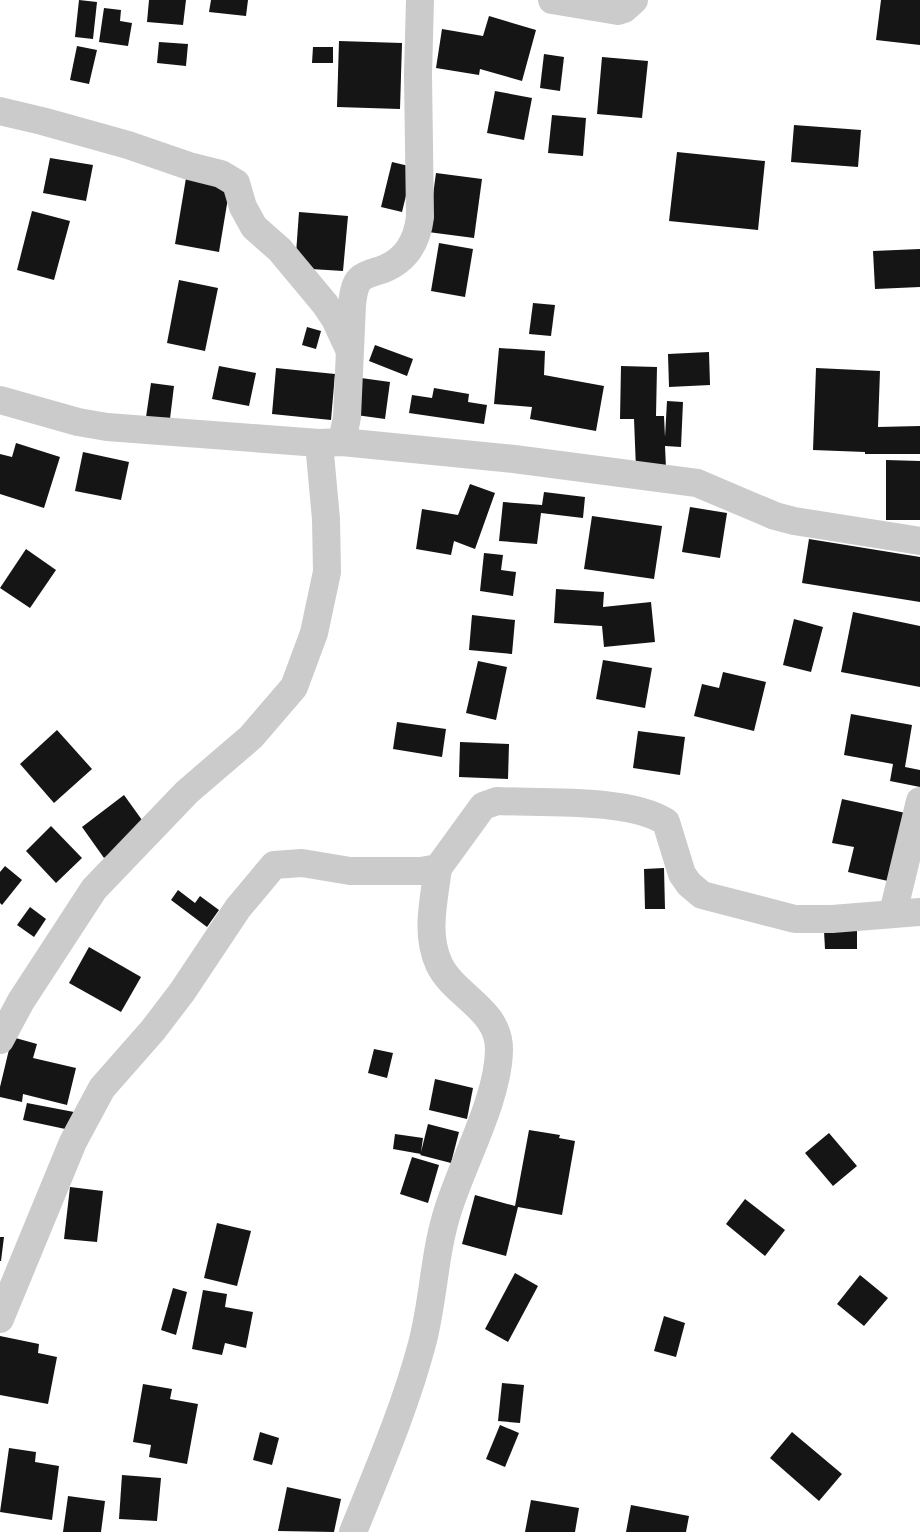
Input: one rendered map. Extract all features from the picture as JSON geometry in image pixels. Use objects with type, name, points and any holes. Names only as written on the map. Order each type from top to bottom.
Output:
[{"type":"street","points":[[0,1040],[21,1002],[94,889],[187,792],[252,737],[294,687],[314,633],[327,572],[326,519],[330,442],[347,418],[352,305],[358,280],[400,261],[411,248],[419,232],[418,75],[420,0]]},
{"type":"street","points":[[552,0],[618,11],[624,9],[634,0]]},
{"type":"street","points":[[0,111],[42,120],[128,145],[189,166],[221,174],[236,183],[243,206],[254,226],[280,250],[325,304],[335,319],[350,350]]},
{"type":"street","points":[[0,400],[78,422],[107,427],[330,442],[514,459],[697,483],[775,516],[920,542]]},
{"type":"street","points":[[893,913],[920,800]]},
{"type":"street","points":[[353,1532],[414,1372],[423,1342],[448,1208],[476,1138],[498,1063],[497,1036],[490,1022],[440,966],[433,946],[431,927],[438,868],[483,806],[497,802],[602,804],[650,815],[666,822],[682,874],[689,884],[702,895],[796,919],[832,919],[920,912]]},
{"type":"street","points":[[0,1318],[73,1142],[102,1088],[153,1030],[182,992],[238,908],[274,865],[302,863],[350,870],[421,871],[438,868]]},
{"type":"building","points":[[79,0],[97,2],[93,39],[75,37]]},
{"type":"building","points":[[149,0],[186,0],[183,25],[147,22]]},
{"type":"building","points":[[211,0],[248,0],[246,16],[209,12]]},
{"type":"building","points":[[881,0],[920,0],[920,45],[876,40]]},
{"type":"building","points":[[104,8],[121,10],[120,21],[132,23],[128,46],[99,42]]},
{"type":"building","points":[[489,16],[536,30],[522,81],[480,69],[479,75],[436,68],[442,29],[483,36]]},
{"type":"building","points":[[339,41],[402,43],[400,109],[337,107]]},
{"type":"building","points":[[159,42],[188,44],[186,66],[157,63]]},
{"type":"building","points":[[77,46],[97,50],[89,84],[70,80]]},
{"type":"building","points":[[313,47],[333,47],[333,63],[312,63]]},
{"type":"building","points":[[544,54],[564,57],[560,91],[540,88]]},
{"type":"building","points":[[602,57],[648,61],[642,118],[597,114]]},
{"type":"building","points":[[495,91],[532,98],[524,140],[487,133]]},
{"type":"building","points":[[552,115],[586,118],[583,156],[548,153]]},
{"type":"building","points":[[794,125],[861,130],[858,167],[791,162]]},
{"type":"building","points":[[677,152],[765,161],[758,230],[669,221]]},
{"type":"building","points":[[50,158],[93,165],[86,201],[43,193]]},
{"type":"building","points":[[392,162],[413,167],[402,212],[381,207]]},
{"type":"building","points":[[436,173],[482,179],[474,238],[428,232]]},
{"type":"building","points":[[186,178],[230,186],[219,252],[175,244]]},
{"type":"building","points":[[32,211],[70,221],[54,280],[17,270]]},
{"type":"building","points":[[299,212],[348,216],[343,271],[295,268]]},
{"type":"building","points":[[439,243],[473,249],[465,297],[431,291]]},
{"type":"building","points":[[920,249],[920,287],[875,289],[873,251]]},
{"type":"building","points":[[179,280],[218,288],[205,351],[167,343]]},
{"type":"building","points":[[533,303],[555,305],[551,336],[529,334]]},
{"type":"building","points":[[307,327],[321,331],[316,349],[302,345]]},
{"type":"building","points":[[375,345],[413,359],[407,376],[369,361]]},
{"type":"building","points":[[499,348],[545,351],[544,375],[604,386],[596,431],[530,419],[532,407],[494,404]]},
{"type":"building","points":[[709,352],[710,385],[669,387],[668,354]]},
{"type":"building","points":[[219,366],[256,373],[249,406],[212,399]]},
{"type":"building","points":[[621,366],[657,367],[656,416],[664,416],[665,437],[667,401],[683,402],[681,447],[665,446],[666,468],[636,469],[634,419],[620,419]]},
{"type":"building","points":[[276,368],[335,374],[331,420],[272,414]]},
{"type":"building","points":[[816,368],[880,371],[878,427],[920,426],[920,454],[865,454],[865,452],[813,450]]},
{"type":"building","points":[[361,378],[390,382],[385,419],[356,415]]},
{"type":"building","points":[[151,383],[174,386],[169,427],[145,424]]},
{"type":"building","points":[[434,388],[469,394],[468,402],[487,405],[484,424],[409,413],[412,395],[432,398]]},
{"type":"building","points":[[16,443],[60,457],[44,508],[0,494],[0,454],[12,457]]},
{"type":"building","points":[[83,452],[129,462],[121,500],[75,491]]},
{"type":"building","points":[[886,460],[920,461],[920,520],[886,520]]},
{"type":"building","points":[[470,484],[495,493],[475,549],[454,541],[451,555],[416,549],[422,509],[458,515]]},
{"type":"building","points":[[544,492],[585,497],[583,518],[541,513],[537,544],[499,541],[503,502],[542,505]]},
{"type":"building","points":[[690,507],[727,513],[720,558],[682,552]]},
{"type":"building","points":[[592,516],[662,526],[654,579],[584,569]]},
{"type":"building","points":[[809,539],[920,557],[920,602],[802,583]]},
{"type":"building","points":[[26,549],[56,570],[30,608],[0,588]]},
{"type":"building","points":[[484,553],[503,555],[501,570],[516,572],[513,596],[480,591]]},
{"type":"building","points":[[556,589],[604,592],[603,607],[651,602],[655,642],[604,647],[602,626],[554,623]]},
{"type":"building","points":[[853,612],[920,626],[920,687],[841,672]]},
{"type":"building","points":[[472,615],[515,620],[512,654],[469,650]]},
{"type":"building","points":[[794,619],[823,627],[811,672],[783,665]]},
{"type":"building","points":[[603,660],[652,668],[645,708],[596,699]]},
{"type":"building","points":[[478,661],[507,667],[496,720],[466,713]]},
{"type":"building","points":[[723,672],[766,682],[754,731],[694,716],[702,684],[719,688]]},
{"type":"building","points":[[851,714],[912,725],[905,767],[920,770],[920,787],[890,781],[893,764],[844,755]]},
{"type":"building","points":[[397,722],[446,729],[442,757],[393,749]]},
{"type":"building","points":[[57,730],[92,769],[54,803],[20,764]]},
{"type":"building","points":[[638,731],[685,737],[680,775],[633,768]]},
{"type":"building","points":[[460,742],[509,744],[508,779],[459,777]]},
{"type":"building","points":[[124,795],[147,827],[104,858],[82,827]]},
{"type":"building","points":[[842,799],[910,814],[888,881],[848,872],[854,847],[832,843]]},
{"type":"building","points":[[51,826],[82,858],[56,883],[26,851]]},
{"type":"building","points":[[5,866],[22,880],[2,905],[0,903],[0,872]]},
{"type":"building","points":[[664,868],[665,909],[645,909],[644,869]]},
{"type":"building","points":[[178,890],[195,903],[200,896],[219,910],[207,927],[171,900]]},
{"type":"building","points":[[30,907],[46,919],[34,937],[17,925]]},
{"type":"building","points":[[857,930],[857,949],[825,949],[824,931]]},
{"type":"building","points":[[89,947],[141,977],[121,1012],[69,983]]},
{"type":"building","points":[[12,1037],[37,1044],[33,1058],[76,1068],[67,1105],[23,1094],[22,1102],[0,1097],[0,1087]]},
{"type":"building","points":[[374,1049],[393,1053],[387,1078],[368,1073]]},
{"type":"building","points":[[435,1079],[473,1088],[467,1119],[429,1110]]},
{"type":"building","points":[[27,1103],[74,1112],[70,1130],[23,1120]]},
{"type":"building","points":[[428,1124],[459,1132],[451,1163],[421,1154],[393,1149],[395,1134],[423,1138],[421,1152]]},
{"type":"building","points":[[529,1130],[560,1135],[559,1138],[575,1141],[562,1215],[518,1207],[506,1256],[462,1244],[475,1195],[515,1206]]},
{"type":"building","points":[[829,1133],[857,1166],[833,1186],[805,1153]]},
{"type":"building","points":[[412,1157],[439,1165],[428,1203],[400,1194]]},
{"type":"building","points":[[70,1187],[103,1191],[97,1242],[64,1239]]},
{"type":"building","points":[[745,1199],[785,1230],[765,1256],[726,1224]]},
{"type":"building","points":[[217,1223],[251,1231],[237,1286],[204,1278]]},
{"type":"building","points":[[0,1237],[4,1237],[1,1261],[0,1261]]},
{"type":"building","points":[[515,1273],[538,1286],[508,1342],[485,1329]]},
{"type":"building","points":[[860,1275],[888,1298],[864,1326],[837,1304]]},
{"type":"building","points":[[173,1288],[187,1292],[176,1335],[161,1330]]},
{"type":"building","points":[[203,1290],[227,1294],[225,1307],[253,1312],[246,1348],[225,1343],[222,1355],[192,1349]]},
{"type":"building","points":[[664,1316],[685,1323],[676,1357],[654,1351]]},
{"type":"building","points":[[0,1336],[39,1344],[38,1353],[57,1357],[48,1404],[0,1395]]},
{"type":"building","points":[[502,1383],[524,1385],[520,1423],[498,1421]]},
{"type":"building","points":[[143,1384],[172,1389],[170,1399],[198,1404],[187,1464],[149,1457],[151,1445],[133,1442]]},
{"type":"building","points":[[500,1425],[519,1433],[505,1467],[486,1459]]},
{"type":"building","points":[[260,1432],[279,1438],[272,1465],[253,1460]]},
{"type":"building","points":[[792,1432],[842,1474],[819,1501],[770,1458]]},
{"type":"building","points":[[9,1448],[36,1452],[35,1462],[59,1466],[52,1520],[0,1512]]},
{"type":"building","points":[[122,1475],[161,1478],[157,1521],[119,1519]]},
{"type":"building","points":[[287,1487],[341,1499],[334,1532],[278,1531]]},
{"type":"building","points":[[68,1496],[105,1501],[101,1532],[63,1532]]},
{"type":"building","points":[[531,1500],[579,1508],[575,1532],[525,1532]]},
{"type":"building","points":[[631,1505],[689,1516],[686,1532],[626,1532]]}]
